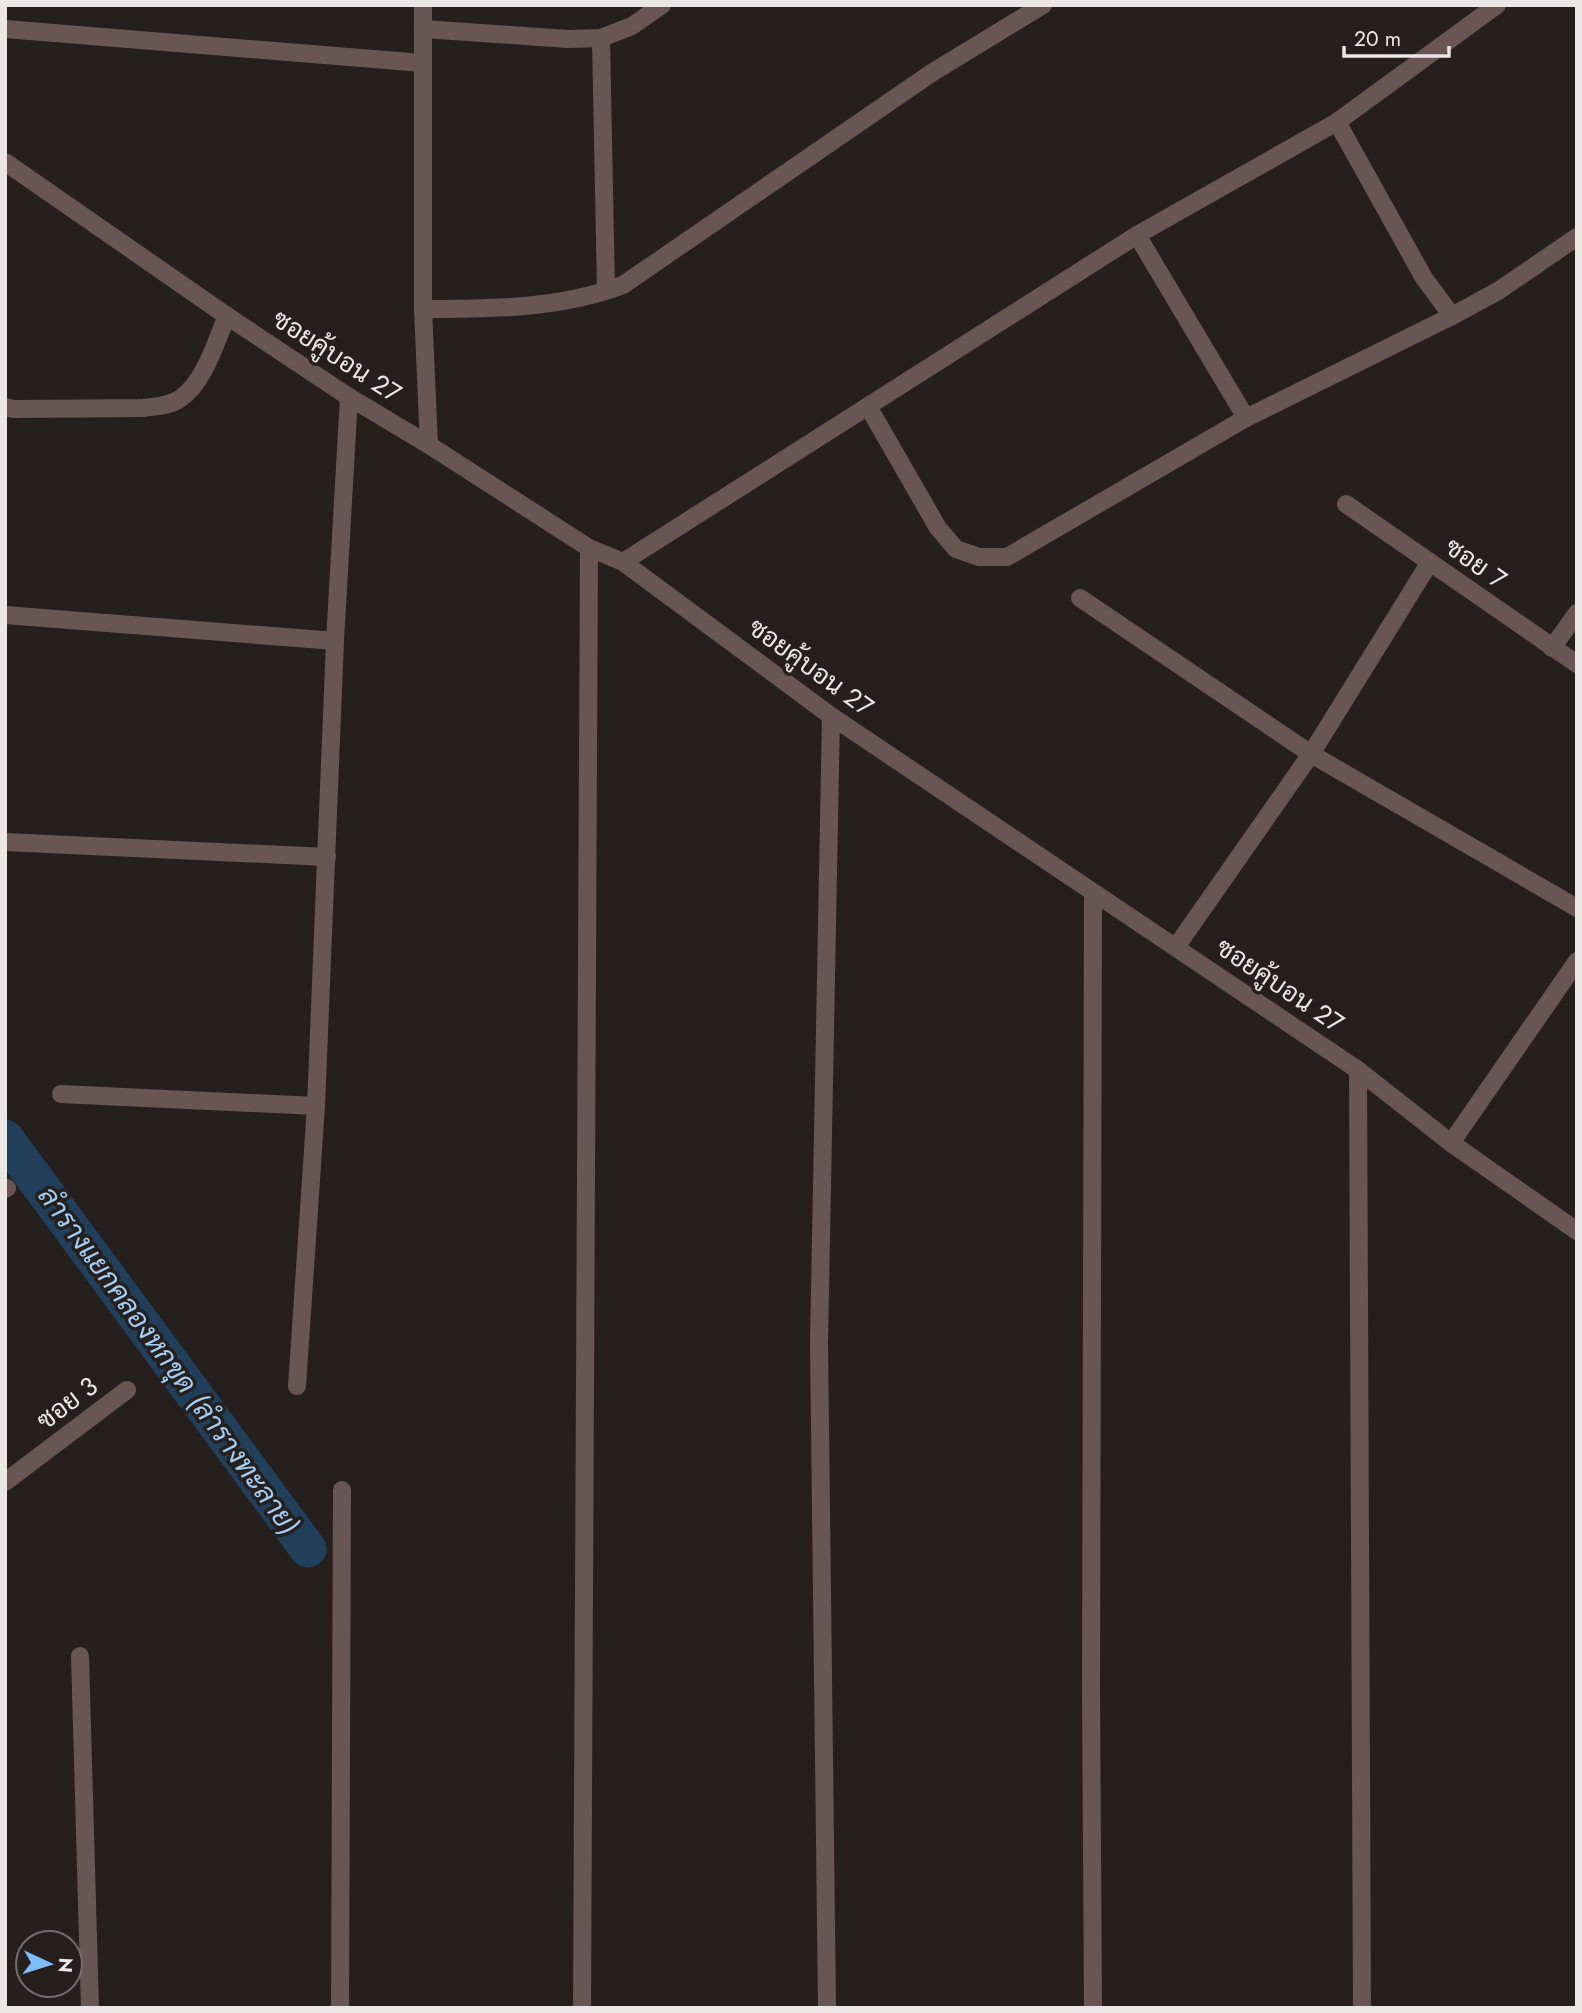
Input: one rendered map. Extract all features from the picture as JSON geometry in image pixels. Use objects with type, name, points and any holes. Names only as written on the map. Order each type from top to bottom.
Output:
[{"type":"street","points":[[423,5],[423,309],[429,445]]},
{"type":"street","points":[[424,29],[568,39],[601,38],[632,26],[662,5]]},
{"type":"street","points":[[423,309],[497,309],[570,300],[624,285],[933,72],[1043,5]]},
{"type":"street","points":[[623,562],[1137,236],[1337,122],[1497,5]]},
{"type":"street","points":[[5,29],[422,63]]},
{"type":"street","points":[[601,38],[606,291]]},
{"type":"street","points":[[1337,122],[1424,278],[1452,316]]},
{"type":"street","name":"ซอยคู้บอน 27","points":[[5,162],[349,397],[589,548],[623,562],[831,716],[1358,1070],[1451,1143],[1577,1231]]},
{"type":"street","points":[[1137,236],[1246,418]]},
{"type":"street","points":[[869,408],[939,528],[956,549],[979,557],[1007,557],[1246,418],[1498,291],[1577,237]]},
{"type":"street","points":[[5,407],[144,408],[180,399],[198,381],[227,316]]},
{"type":"street","points":[[297,1386],[316,1106],[335,641],[349,397]]},
{"type":"street","name":"ซอย 7","points":[[1346,504],[1577,664]]},
{"type":"street","points":[[582,2008],[589,548]]},
{"type":"street","points":[[1176,947],[1311,754],[1430,562]]},
{"type":"street","points":[[1080,598],[1311,754],[1577,908]]},
{"type":"street","points":[[1552,648],[1577,613]]},
{"type":"street","points":[[5,615],[335,641]]},
{"type":"street","points":[[827,2008],[819,1343],[831,716]]},
{"type":"street","points":[[5,842],[327,857]]},
{"type":"street","points":[[1093,893],[1093,2008]]},
{"type":"street","points":[[1451,1143],[1577,961]]},
{"type":"street","points":[[1358,1070],[1362,2008]]},
{"type":"street","points":[[61,1094],[316,1106]]},
{"type":"street","name":"ซอย 3","points":[[5,1482],[127,1390]]},
{"type":"street","points":[[340,2008],[342,1490]]},
{"type":"street","points":[[80,1656],[90,2008]]},
{"type":"waterway","name":"ลำรางแยกคลองหกขุด (ลำรางทะลาย)","points":[[5,1138],[308,1549]]}]
